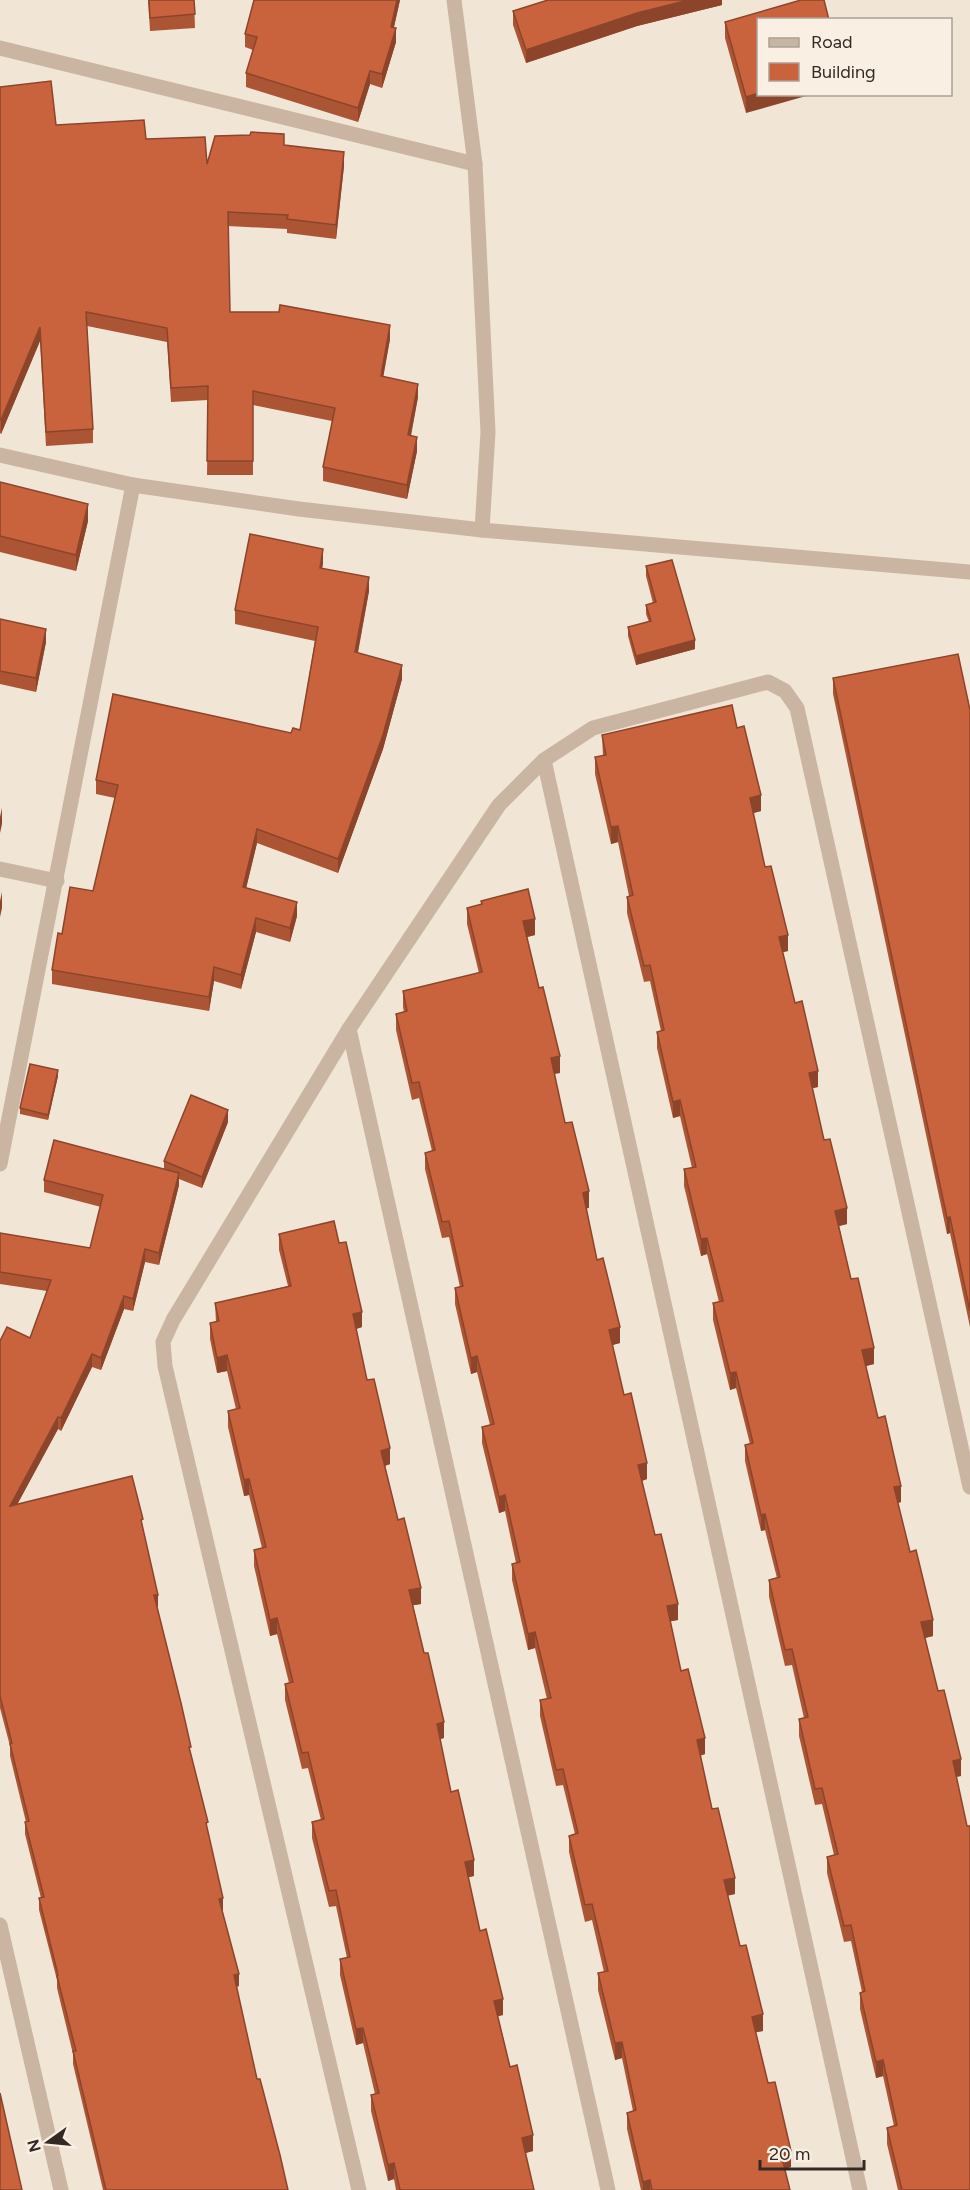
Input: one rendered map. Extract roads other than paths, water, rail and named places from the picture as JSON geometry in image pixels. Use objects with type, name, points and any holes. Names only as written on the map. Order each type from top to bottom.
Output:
[{"type":"street","points":[[454,0],[475,164],[488,432],[482,530]]},
{"type":"street","points":[[0,48],[475,164]]},
{"type":"street","points":[[0,455],[133,485],[299,509],[482,530],[970,572]]},
{"type":"street","points":[[0,1164],[133,485]]},
{"type":"street","points":[[359,2190],[165,1366],[163,1342],[173,1320],[349,1029],[499,805],[544,760],[592,728],[768,682],[785,691],[797,708],[970,1487]]},
{"type":"street","points":[[544,760],[860,2190]]},
{"type":"street","points":[[0,869],[57,880]]},
{"type":"street","points":[[349,1029],[608,2190]]},
{"type":"street","points":[[0,1925],[61,2190]]}]
